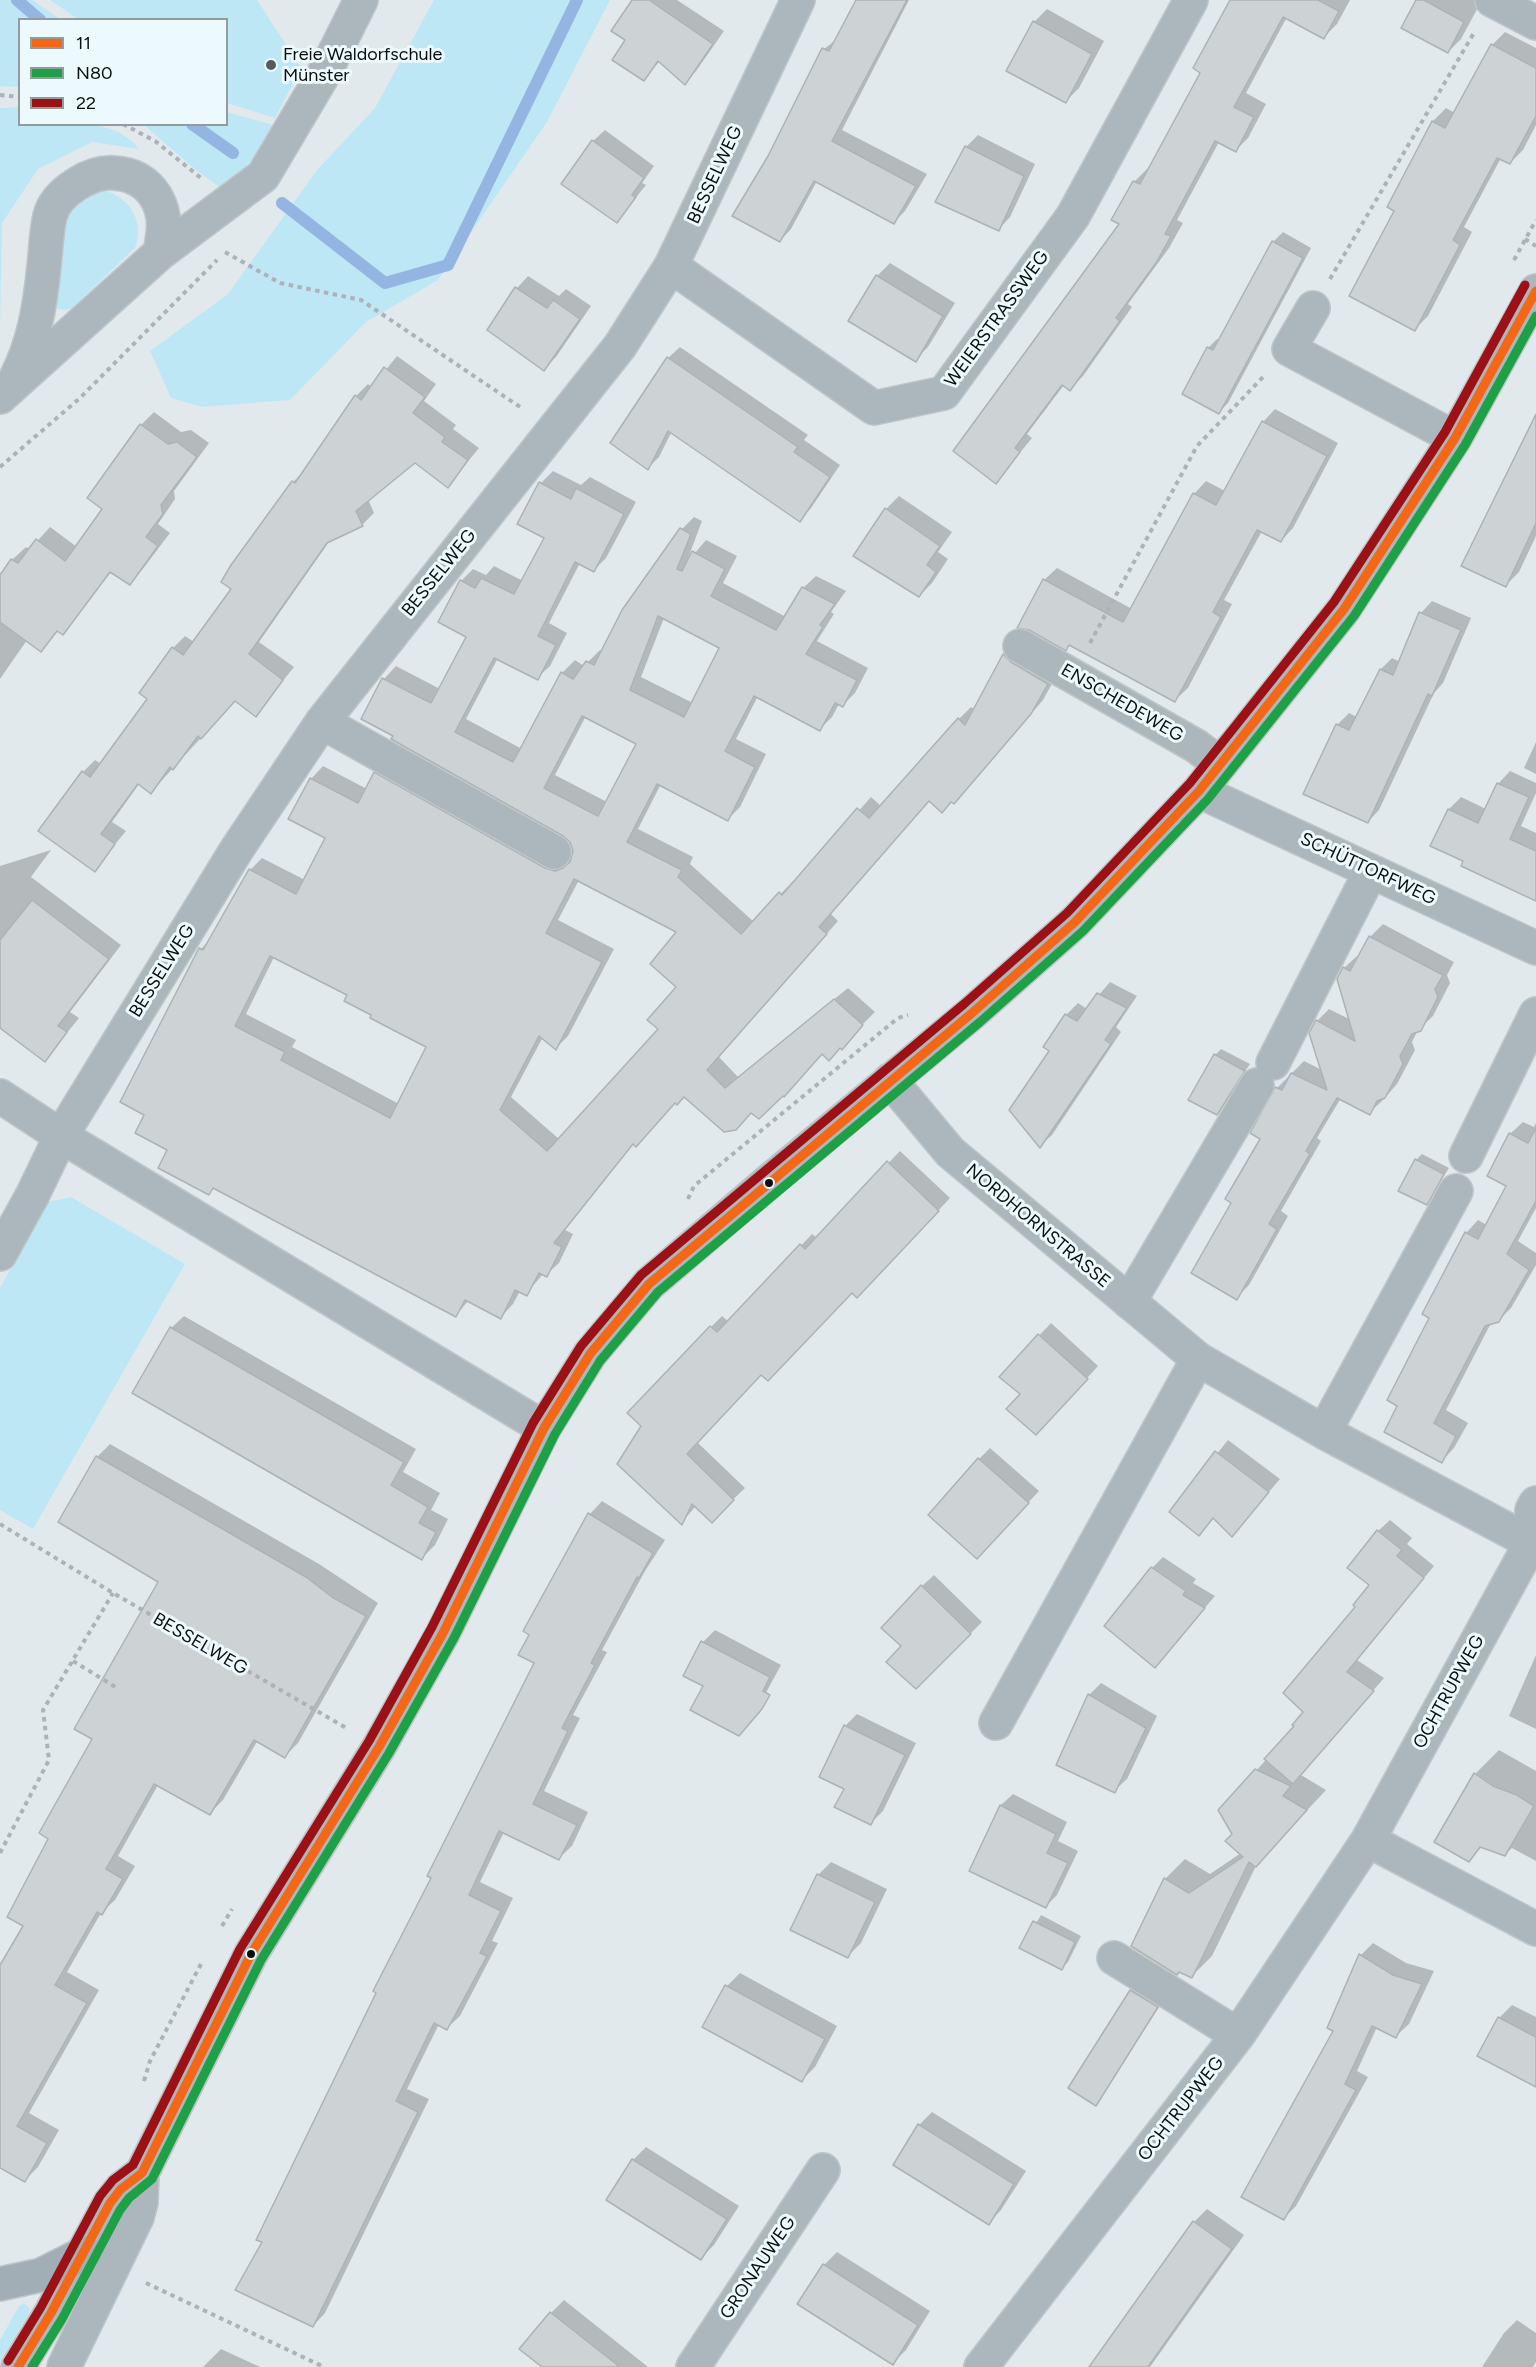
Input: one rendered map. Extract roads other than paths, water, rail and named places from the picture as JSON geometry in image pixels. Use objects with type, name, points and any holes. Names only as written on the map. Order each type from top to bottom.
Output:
[{"type":"main road","points":[[0,2284],[99,2260]]},
{"type":"street","points":[[5,393],[160,254],[263,176],[326,70],[361,0]]},
{"type":"street","name":"BESSELWEG","points":[[0,1254],[61,1136],[237,849],[322,722],[620,346],[671,266],[798,0]]},
{"type":"street","name":"WEIERSTRASSWEG","points":[[671,266],[874,408],[944,393],[1072,216],[1191,0]]},
{"type":"street","points":[[1493,0],[1536,23]]},
{"type":"street","points":[[5,393],[26,357],[36,327],[50,214],[65,192],[87,179],[111,173],[132,175],[150,187],[163,208],[165,225],[160,254]]},
{"type":"street","points":[[64,2367],[99,2260],[110,2203],[121,2189],[142,2173],[251,1954],[379,1747],[443,1633],[544,1428],[590,1354],[649,1284],[972,1013],[1075,922],[1199,791],[1344,609],[1455,438],[1536,291]]},
{"type":"street","points":[[1313,308],[1289,349],[1455,438]]},
{"type":"street","name":"ENSCHEDEWEG","points":[[1020,646],[1196,746],[1220,764]]},
{"type":"street","points":[[322,722],[554,852]]},
{"type":"street","name":"SCHÜTTORFWEG","points":[[1199,791],[1536,948]]},
{"type":"street","points":[[1129,1302],[1265,1074],[1371,871]]},
{"type":"street","points":[[1466,1156],[1536,1014]]},
{"type":"street","name":"NORDHORNSTRASSE","points":[[890,1080],[950,1152],[1198,1359],[1324,1432],[1533,1544]]},
{"type":"street","points":[[0,1096],[61,1136],[544,1428]]},
{"type":"street","points":[[1324,1432],[1456,1191]]},
{"type":"street","points":[[994,1724],[1198,1359]]},
{"type":"street","points":[[1533,1544],[1532,1510],[1536,1503]]},
{"type":"street","name":"OCHTRUPWEG","points":[[981,2367],[1238,2035],[1368,1840],[1533,1544]]},
{"type":"street","points":[[1368,1840],[1536,1929]]},
{"type":"street","points":[[1114,1958],[1238,2035]]},
{"type":"street","name":"GRONAUWEG","points":[[693,2367],[823,2170]]},
{"type":"street","points":[[18,2367],[99,2260]]},
{"type":"waterway","points":[[17,0],[38,18]]},
{"type":"waterway","points":[[282,203],[385,283],[448,265],[577,0]]},
{"type":"waterway","points":[[195,126],[233,153]]},
{"type":"place","name":"Freie Waldorfschule Münster","points":[[271,65]]}]
